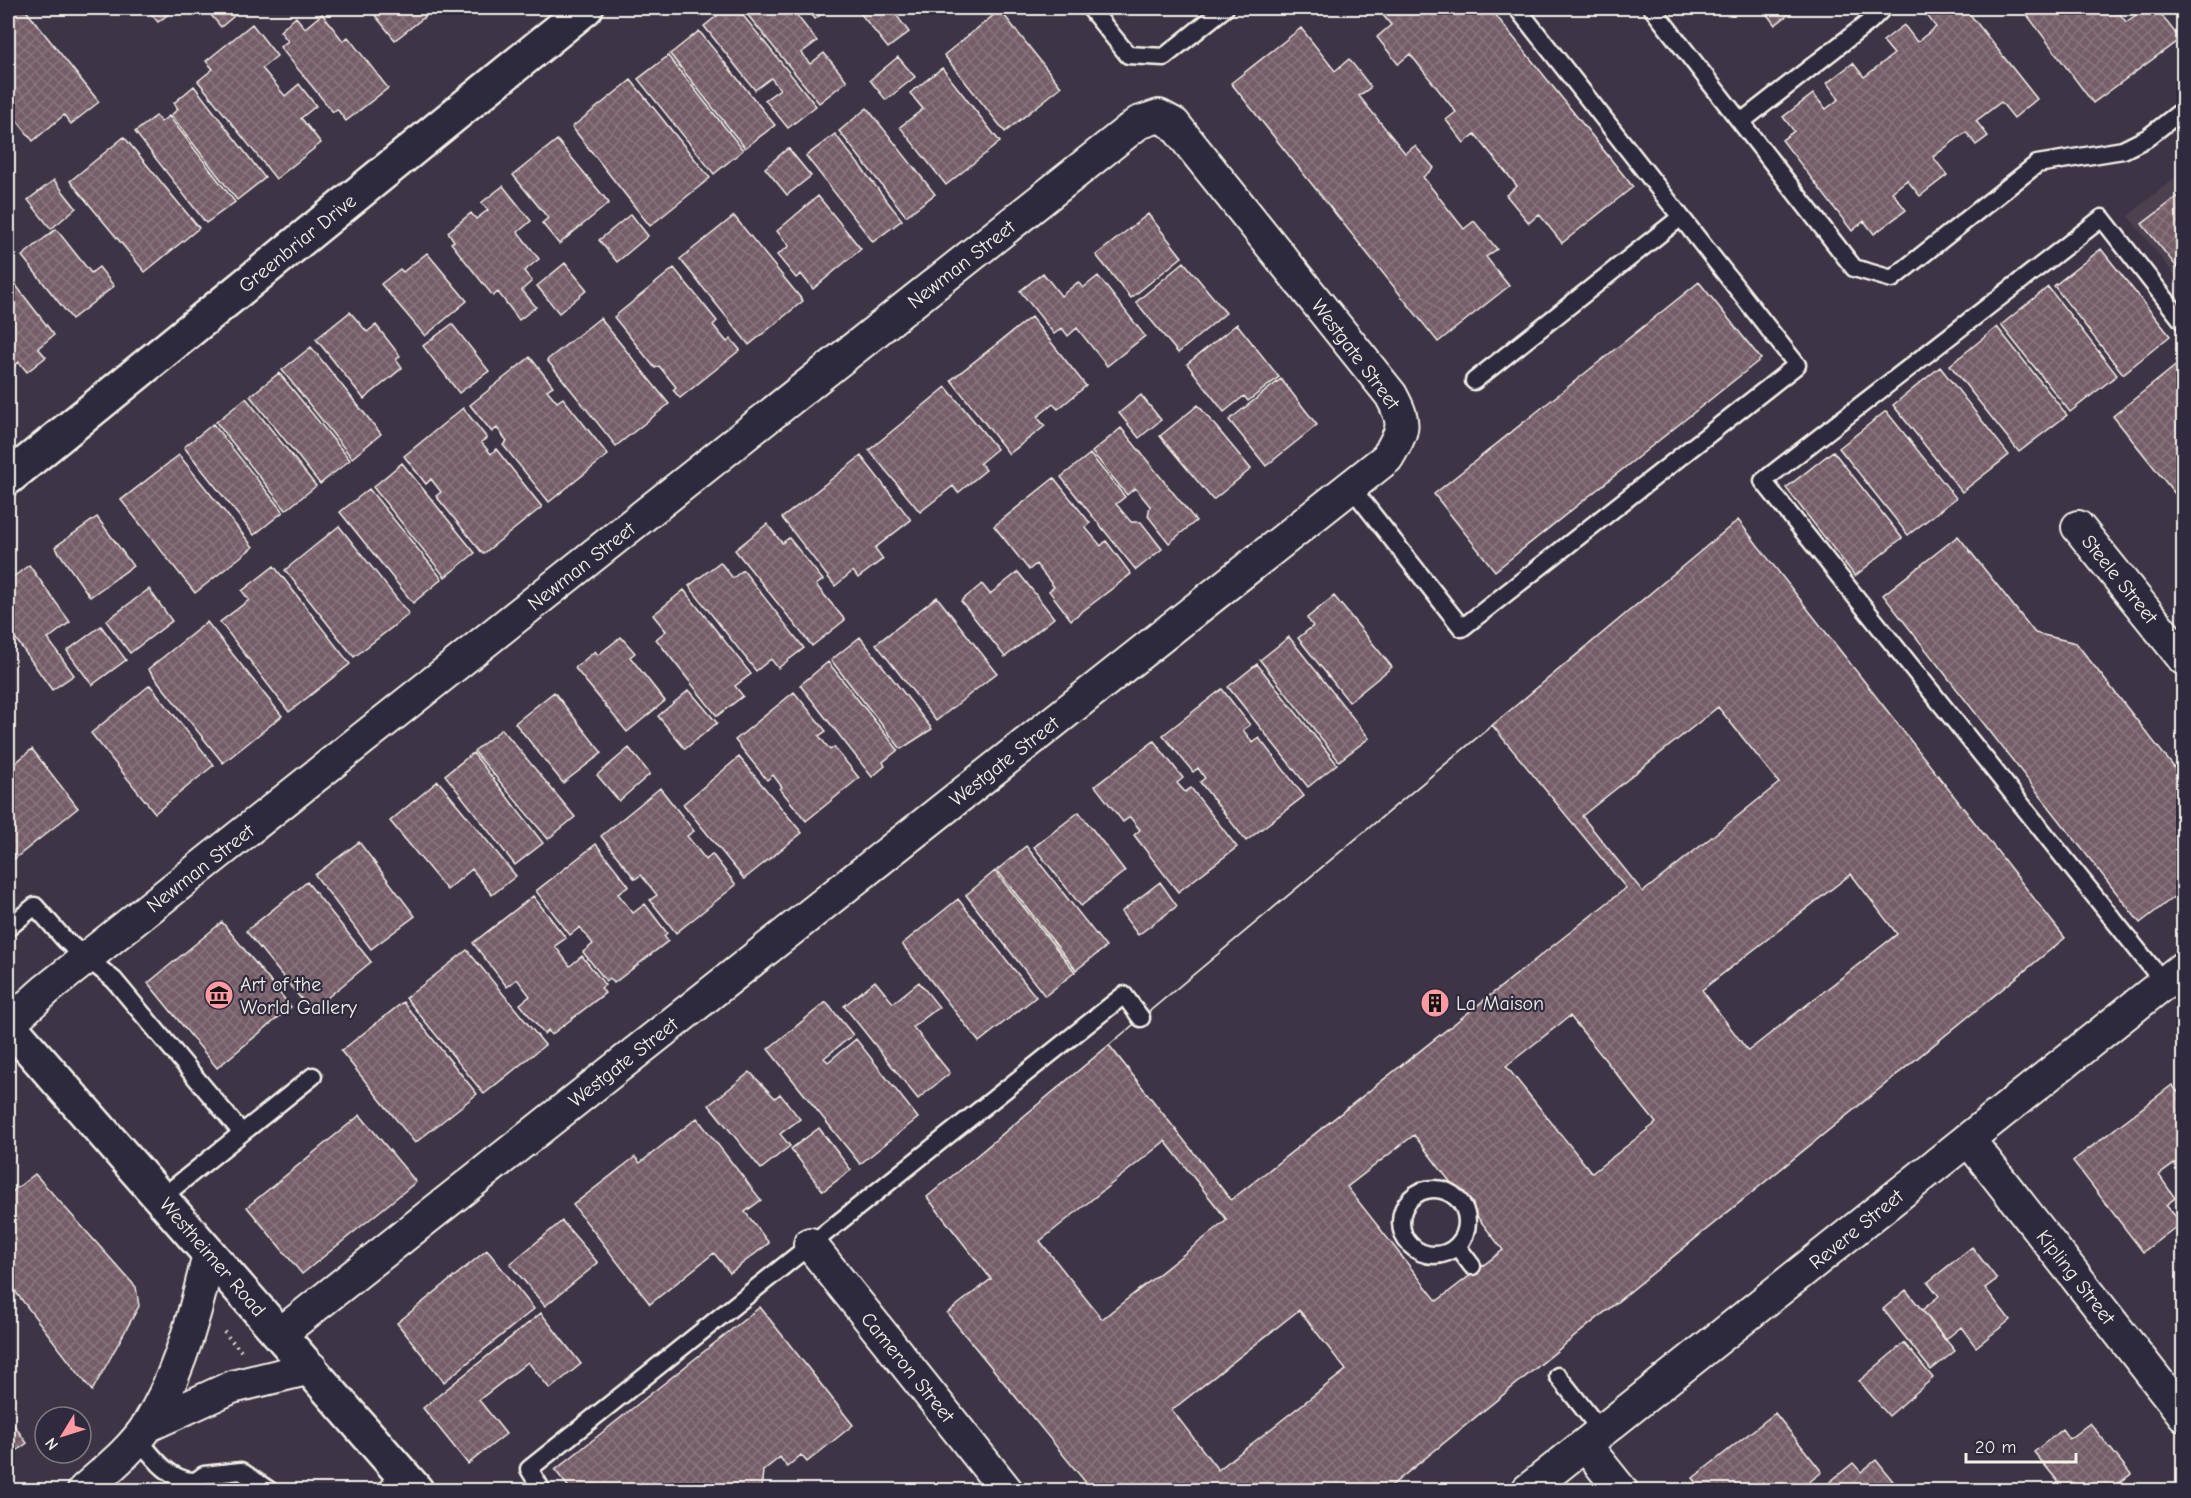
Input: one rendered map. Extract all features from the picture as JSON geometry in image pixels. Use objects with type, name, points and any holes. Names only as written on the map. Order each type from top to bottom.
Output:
[{"type":"street","name":"Greenbriar Drive","points":[[8,478],[586,8]]},
{"type":"street","name":"Westgate Street","points":[[280,1334],[1388,458],[1400,436],[1402,417],[1391,395],[1174,124],[1159,116]]},
{"type":"street","name":"Newman Street","points":[[8,1024],[1138,123],[1159,116]]},
{"type":"street","name":"Steele Street","points":[[2078,527],[2184,659]]},
{"type":"street","name":"Revere Street","points":[[1528,1491],[2174,975]]},
{"type":"street","name":"Westheimer Road","points":[[8,1024],[311,1368],[401,1485]]},
{"type":"street","name":"Kipling Street","points":[[1968,1139],[2184,1415]]},
{"type":"street","name":"Cameron Street","points":[[810,1244],[1006,1491]]},
{"type":"street","points":[[84,1491],[142,1432],[170,1379],[199,1302],[209,1253]]},
{"type":"street","points":[[142,1432],[231,1387],[311,1368]]},
{"type":"street","points":[[1594,1439],[1621,1491]]},
{"type":"lane","points":[[1090,8],[1128,55],[1164,57],[1225,8]]},
{"type":"lane","points":[[1351,487],[1462,628],[1797,365],[1517,8]]},
{"type":"lane","points":[[1652,8],[1854,268],[1892,279],[2037,164],[2051,159],[2123,150],[2147,138],[2184,109]]},
{"type":"lane","points":[[1741,122],[1869,22],[1883,8]]},
{"type":"lane","points":[[1474,381],[1681,217]]},
{"type":"lane","points":[[2174,975],[2117,924],[1763,481],[2102,218],[2184,322]]},
{"type":"lane","points":[[8,928],[35,906],[64,940],[114,980],[242,1133]]},
{"type":"lane","points":[[542,1491],[529,1469],[1124,995],[1141,1018]]},
{"type":"lane","points":[[161,1198],[313,1076]]},
{"type":"lane","points":[[1457,1246],[1472,1266]]},
{"type":"lane","points":[[1558,1376],[1594,1439]]},
{"type":"lane","points":[[142,1432],[154,1459],[176,1477],[196,1481],[204,1475],[241,1471],[268,1491]]},
{"type":"path","points":[[219,1326],[246,1357]]},
{"type":"shaded area","points":[[2183,171],[2183,286],[2128,216]]},
{"type":"building","points":[[18,8],[24,8],[99,102],[71,124],[64,115],[33,141],[8,109],[8,16]]},
{"type":"building","points":[[146,8],[186,8],[177,14],[174,10],[158,22]]},
{"type":"building","points":[[205,8],[237,8],[240,11],[221,27]]},
{"type":"building","points":[[369,8],[436,8],[395,40]]},
{"type":"building","points":[[727,8],[737,8],[816,106],[788,128],[765,100],[780,89],[771,78],[755,90],[704,26]]},
{"type":"building","points":[[742,8],[791,8],[817,41],[801,53],[810,64],[824,53],[847,81],[819,103]]},
{"type":"building","points":[[806,8],[830,8],[815,19]]},
{"type":"building","points":[[849,8],[891,8],[909,32],[888,48],[857,9],[853,12]]},
{"type":"building","points":[[1377,8],[1490,8],[1633,187],[1562,243],[1539,214],[1529,223],[1506,195],[1517,186],[1475,134],[1464,143],[1446,120],[1456,112],[1410,54],[1398,64],[1377,37],[1391,25]]},
{"type":"building","points":[[1762,8],[1797,8],[1775,25]]},
{"type":"building","points":[[1934,8],[1965,8],[2037,99],[2014,118],[2001,102],[1976,121],[1988,136],[1976,145],[1966,132],[1933,157],[1947,175],[1920,196],[1907,180],[1892,192],[1906,210],[1874,234],[1864,221],[1852,231],[1782,140],[1794,131],[1783,117],[1813,94],[1826,109],[1839,99],[1827,83],[1853,63],[1864,77],[1894,54],[1883,41],[1904,25],[1917,42],[1936,27],[1926,14]]},
{"type":"building","points":[[2022,8],[2115,8],[2126,22],[2146,8],[2156,8],[2180,39],[2093,103]]},
{"type":"building","points":[[1000,10],[1061,87],[1005,132],[944,55]]},
{"type":"building","points":[[322,14],[343,41],[348,37],[388,88],[346,121],[337,109],[333,112],[280,47],[288,41],[280,31],[296,17],[305,28]]},
{"type":"building","points":[[252,24],[277,56],[262,68],[285,96],[299,84],[316,106],[301,118],[321,143],[276,179],[198,81],[213,69],[206,61]]},
{"type":"building","points":[[1301,28],[1335,71],[1349,59],[1371,87],[1359,96],[1405,153],[1415,146],[1434,168],[1423,177],[1464,229],[1474,221],[1497,249],[1486,257],[1509,286],[1438,342],[1231,83]]},
{"type":"building","points":[[699,31],[775,125],[745,148],[670,54]]},
{"type":"building","points":[[668,56],[743,150],[714,174],[638,79]]},
{"type":"building","points":[[898,57],[915,77],[886,100],[870,80]]},
{"type":"building","points":[[942,68],[1000,142],[946,185],[900,127],[923,109],[910,93]]},
{"type":"building","points":[[631,80],[710,178],[650,226],[572,127]]},
{"type":"building","points":[[194,86],[265,178],[237,200],[171,115],[178,109],[174,103]]},
{"type":"building","points":[[867,108],[935,194],[906,216],[839,131]]},
{"type":"building","points":[[156,116],[161,122],[169,116],[235,202],[206,223],[135,132]]},
{"type":"building","points":[[835,134],[902,220],[873,242],[806,156]]},
{"type":"building","points":[[124,137],[199,228],[145,272],[70,181]]},
{"type":"building","points":[[557,140],[609,203],[559,244],[542,223],[548,218],[513,175]]},
{"type":"building","points":[[788,148],[811,176],[787,195],[765,168]]},
{"type":"building","points":[[54,180],[76,208],[51,229],[28,200]]},
{"type":"building","points":[[503,186],[531,221],[518,232],[539,259],[524,271],[532,281],[522,290],[536,307],[519,320],[498,292],[493,296],[451,243],[454,241],[448,232],[471,213],[476,219],[488,210],[481,203]]},
{"type":"building","points":[[2184,192],[2184,276],[2142,224]]},
{"type":"building","points":[[818,196],[861,249],[813,289],[801,274],[796,278],[777,255],[789,246],[777,231]]},
{"type":"building","points":[[631,214],[648,236],[617,262],[599,240]]},
{"type":"building","points":[[1148,214],[1182,257],[1131,298],[1096,255]]},
{"type":"building","points":[[734,216],[803,301],[749,345],[680,259]]},
{"type":"building","points":[[56,229],[91,273],[99,267],[114,286],[72,319],[22,256]]},
{"type":"building","points":[[2101,249],[2170,336],[2123,374],[2054,286]]},
{"type":"building","points":[[427,253],[467,301],[425,336],[381,284],[400,269],[403,272]]},
{"type":"building","points":[[1184,262],[1226,313],[1178,353],[1136,302]]},
{"type":"building","points":[[565,263],[587,290],[559,313],[537,286]]},
{"type":"building","points":[[674,268],[717,321],[713,325],[727,342],[731,339],[740,350],[680,398],[673,390],[676,387],[659,366],[655,368],[614,317]]},
{"type":"building","points":[[1043,273],[1061,296],[1078,282],[1083,288],[1098,276],[1145,336],[1107,366],[1077,328],[1068,336],[1062,328],[1054,334],[1020,291]]},
{"type":"building","points":[[8,275],[54,335],[38,348],[46,357],[27,372],[19,362],[8,371]]},
{"type":"building","points":[[1699,282],[1761,359],[1495,571],[1434,494]]},
{"type":"building","points":[[2048,287],[2117,375],[2070,412],[2001,325]]},
{"type":"building","points":[[350,312],[367,332],[376,325],[400,356],[396,360],[402,368],[364,399],[316,339]]},
{"type":"building","points":[[1031,317],[1086,386],[1058,409],[1053,404],[1037,417],[1045,426],[1009,454],[951,380]]},
{"type":"building","points":[[600,318],[669,404],[616,446],[547,360]]},
{"type":"building","points":[[452,324],[489,371],[459,393],[423,346]]},
{"type":"building","points":[[1237,324],[1279,377],[1248,401],[1244,396],[1224,412],[1187,364]]},
{"type":"building","points":[[1997,327],[2067,415],[2019,452],[1950,365]]},
{"type":"building","points":[[311,347],[381,434],[352,458],[282,370]]},
{"type":"building","points":[[530,357],[553,386],[547,390],[557,402],[563,398],[608,455],[549,502],[503,445],[507,441],[497,428],[492,432],[470,405]]},
{"type":"building","points":[[2184,359],[2184,505],[2113,416]]},
{"type":"building","points":[[1940,367],[2009,455],[1962,492],[1893,405]]},
{"type":"building","points":[[279,373],[350,460],[320,484],[250,396]]},
{"type":"building","points":[[1281,379],[1317,425],[1266,466],[1229,420]]},
{"type":"building","points":[[946,387],[997,449],[980,463],[986,470],[958,493],[953,486],[920,512],[869,450]]},
{"type":"building","points":[[1141,395],[1161,420],[1139,438],[1119,413]]},
{"type":"building","points":[[246,398],[316,486],[286,510],[216,422]]},
{"type":"building","points":[[1198,405],[1251,469],[1213,500],[1160,436]]},
{"type":"building","points":[[463,408],[487,438],[481,442],[491,454],[496,449],[542,507],[483,554],[436,496],[441,492],[431,479],[426,484],[404,456]]},
{"type":"building","points":[[1886,411],[1956,498],[1908,535],[1839,448]]},
{"type":"building","points":[[213,424],[283,512],[254,535],[184,447]]},
{"type":"building","points":[[1121,428],[1196,521],[1169,543],[1148,516],[1150,506],[1135,488],[1127,495],[1092,452]]},
{"type":"building","points":[[1833,451],[1902,538],[1855,576],[1786,488]]},
{"type":"building","points":[[1090,454],[1125,497],[1116,504],[1131,522],[1141,522],[1162,549],[1136,570],[1061,477]]},
{"type":"building","points":[[179,455],[253,547],[195,593],[121,500]]},
{"type":"building","points":[[861,456],[911,520],[875,548],[883,559],[858,578],[853,571],[835,586],[782,518]]},
{"type":"building","points":[[402,463],[475,553],[445,577],[373,487]]},
{"type":"building","points":[[1054,478],[1090,523],[1085,527],[1101,546],[1106,541],[1131,574],[1071,620],[1049,591],[1054,587],[1036,564],[1029,570],[994,526]]},
{"type":"building","points":[[369,489],[442,579],[413,603],[340,512]]},
{"type":"building","points":[[97,517],[133,566],[90,597],[55,547]]},
{"type":"building","name":"La Maison","points":[[1738,520],[2065,938],[1386,1490],[1092,1490],[947,1313],[991,1279],[927,1197]],"holes":[[[1718,707],[1779,783],[1643,892],[1582,816]],[[1851,874],[1897,934],[1748,1051],[1702,990]],[[1570,1016],[1656,1123],[1592,1173],[1506,1066]],[[1414,1135],[1503,1250],[1437,1301],[1347,1187]],[[1165,1141],[1227,1220],[1102,1319],[1040,1241]],[[1299,1310],[1346,1370],[1218,1470],[1172,1410]]]},
{"type":"building","points":[[767,524],[782,543],[789,538],[823,580],[816,585],[845,620],[812,646],[735,550]]},
{"type":"building","points":[[339,526],[409,614],[354,657],[285,570]]},
{"type":"building","points":[[1958,536],[2035,633],[2076,643],[2184,780],[2184,889],[2140,923],[1883,595]]},
{"type":"building","points":[[720,562],[733,578],[743,570],[804,648],[778,668],[771,659],[756,671],[689,586]]},
{"type":"building","points":[[29,565],[70,622],[48,639],[74,675],[52,690],[8,628],[8,581]]},
{"type":"building","points":[[274,566],[350,664],[289,712],[220,622],[249,600],[242,591]]},
{"type":"building","points":[[1018,572],[1054,618],[1005,657],[961,601],[982,584],[990,594]]},
{"type":"building","points":[[149,589],[172,621],[130,653],[106,621]]},
{"type":"building","points":[[684,590],[751,674],[735,686],[743,696],[717,716],[656,639],[666,631],[653,615]]},
{"type":"building","points":[[1334,596],[1392,667],[1349,702],[1298,638],[1313,626],[1307,618]]},
{"type":"building","points":[[937,597],[997,673],[936,721],[876,644]]},
{"type":"building","points":[[207,622],[282,716],[223,763],[148,669]]},
{"type":"building","points":[[101,626],[126,660],[92,685],[67,651]]},
{"type":"building","points":[[621,637],[635,653],[630,657],[665,701],[627,732],[575,668],[595,651],[598,655]]},
{"type":"building","points":[[860,637],[932,729],[901,749],[831,660]]},
{"type":"building","points":[[1289,637],[1369,738],[1339,761],[1260,660]]},
{"type":"building","points":[[828,662],[898,750],[883,762],[885,766],[872,777],[800,685]]},
{"type":"building","points":[[1257,664],[1337,764],[1308,787],[1228,687]]},
{"type":"building","points":[[150,685],[214,765],[155,813],[91,733]]},
{"type":"building","points":[[1222,689],[1250,725],[1243,730],[1253,743],[1259,738],[1304,796],[1246,841],[1200,782],[1205,778],[1198,768],[1193,772],[1163,735]]},
{"type":"building","points":[[689,690],[717,723],[685,749],[658,716]]},
{"type":"building","points":[[554,692],[602,753],[563,783],[515,723]]},
{"type":"building","points":[[794,692],[826,731],[819,736],[830,750],[834,747],[859,778],[806,821],[780,789],[782,787],[773,775],[767,780],[735,740]]},
{"type":"building","points":[[1492,725],[1626,888],[1231,1200],[1109,1045]]},
{"type":"building","points":[[502,729],[575,817],[548,839],[474,751]]},
{"type":"building","points":[[1154,741],[1183,778],[1177,783],[1185,792],[1191,788],[1237,847],[1178,892],[1134,835],[1140,830],[1130,817],[1123,822],[1095,786]]},
{"type":"building","points":[[629,748],[650,774],[619,801],[597,775]]},
{"type":"building","points":[[32,749],[78,808],[8,864],[8,769]]},
{"type":"building","points":[[473,753],[543,843],[515,865],[445,775]]},
{"type":"building","points":[[739,757],[802,833],[744,879],[683,804]]},
{"type":"building","points":[[438,781],[516,876],[492,895],[472,869],[447,890],[390,821]]},
{"type":"building","points":[[660,788],[694,831],[687,836],[706,860],[712,854],[736,885],[676,933],[650,900],[657,895],[641,875],[635,879],[601,836]]},
{"type":"building","points":[[1079,812],[1125,871],[1081,906],[1034,847]]},
{"type":"building","points":[[359,842],[415,916],[371,949],[315,875]]},
{"type":"building","points":[[596,844],[629,886],[618,894],[633,913],[645,904],[667,933],[664,936],[668,941],[614,983],[610,978],[606,981],[583,952],[593,944],[580,927],[570,935],[536,891]]},
{"type":"building","points":[[1026,846],[1106,947],[1076,970],[997,870]]},
{"type":"building","points":[[995,871],[1075,972],[1045,996],[966,895]]},
{"type":"building","points":[[307,882],[371,962],[311,1011],[246,931]]},
{"type":"building","points":[[1160,882],[1177,906],[1138,935],[1121,912]]},
{"type":"building","points":[[533,896],[566,938],[555,946],[570,966],[582,956],[605,985],[601,988],[605,993],[551,1035],[548,1030],[544,1034],[520,1004],[530,996],[517,979],[507,987],[473,943]]},
{"type":"building","points":[[958,899],[1036,997],[979,1042],[902,944]]},
{"type":"building","name":"Art of the World Gallery","points":[[222,922],[291,1007],[217,1068],[148,983]]},
{"type":"building","points":[[467,950],[545,1045],[484,1094],[406,998]]},
{"type":"building","points":[[875,981],[893,1003],[919,982],[939,1007],[913,1027],[950,1073],[918,1099],[844,1006]]},
{"type":"building","points":[[403,1002],[477,1094],[415,1143],[341,1051]]},
{"type":"building","points":[[826,1002],[853,1035],[824,1058],[828,1062],[856,1039],[918,1118],[860,1164],[768,1049]]},
{"type":"building","points":[[750,1072],[775,1098],[780,1094],[800,1119],[780,1134],[790,1146],[761,1169],[709,1105]]},
{"type":"building","points":[[2172,1085],[2184,1099],[2184,1157],[2159,1175],[2175,1198],[2166,1205],[2181,1223],[2143,1252],[2073,1161]]},
{"type":"building","points":[[360,1115],[416,1182],[302,1274],[247,1207]]},
{"type":"building","points":[[697,1118],[761,1200],[745,1212],[769,1243],[730,1273],[714,1253],[650,1304],[573,1205],[635,1157],[640,1163]]},
{"type":"building","points":[[819,1128],[851,1170],[823,1191],[791,1149]]},
{"type":"building","points":[[35,1174],[136,1287],[139,1306],[92,1391],[8,1282],[8,1195]]},
{"type":"building","points":[[562,1221],[598,1263],[545,1306],[510,1264]]},
{"type":"building","points":[[1972,1247],[1997,1279],[1985,1288],[2010,1320],[1976,1347],[1961,1327],[1945,1340],[1922,1310],[1939,1296],[1928,1282]]},
{"type":"building","points":[[487,1250],[534,1309],[444,1382],[397,1323]]},
{"type":"building","points":[[1906,1290],[1955,1351],[1931,1370],[1883,1309]]},
{"type":"building","points":[[760,1307],[853,1425],[807,1462],[801,1455],[787,1467],[780,1457],[763,1471],[761,1490],[571,1490],[555,1470]]},
{"type":"building","points":[[541,1313],[581,1364],[550,1389],[528,1362],[479,1400],[506,1434],[468,1464],[423,1408]]},
{"type":"building","points":[[1904,1343],[1933,1378],[1889,1416],[1859,1381]]},
{"type":"building","points":[[1775,1413],[1822,1472],[1799,1490],[1703,1490],[1693,1478]]},
{"type":"building","points":[[8,1417],[27,1443],[8,1457]]},
{"type":"building","points":[[2090,1423],[2131,1474],[2110,1490],[2065,1490],[2034,1452],[2062,1429],[2069,1439]]},
{"type":"building","points":[[1876,1460],[1900,1490],[1820,1490],[1853,1463],[1861,1472]]},
{"type":"place","name":"Art of the World Gallery","points":[[219,995]]},
{"type":"place","name":"La Maison","points":[[1435,1003]]}]
